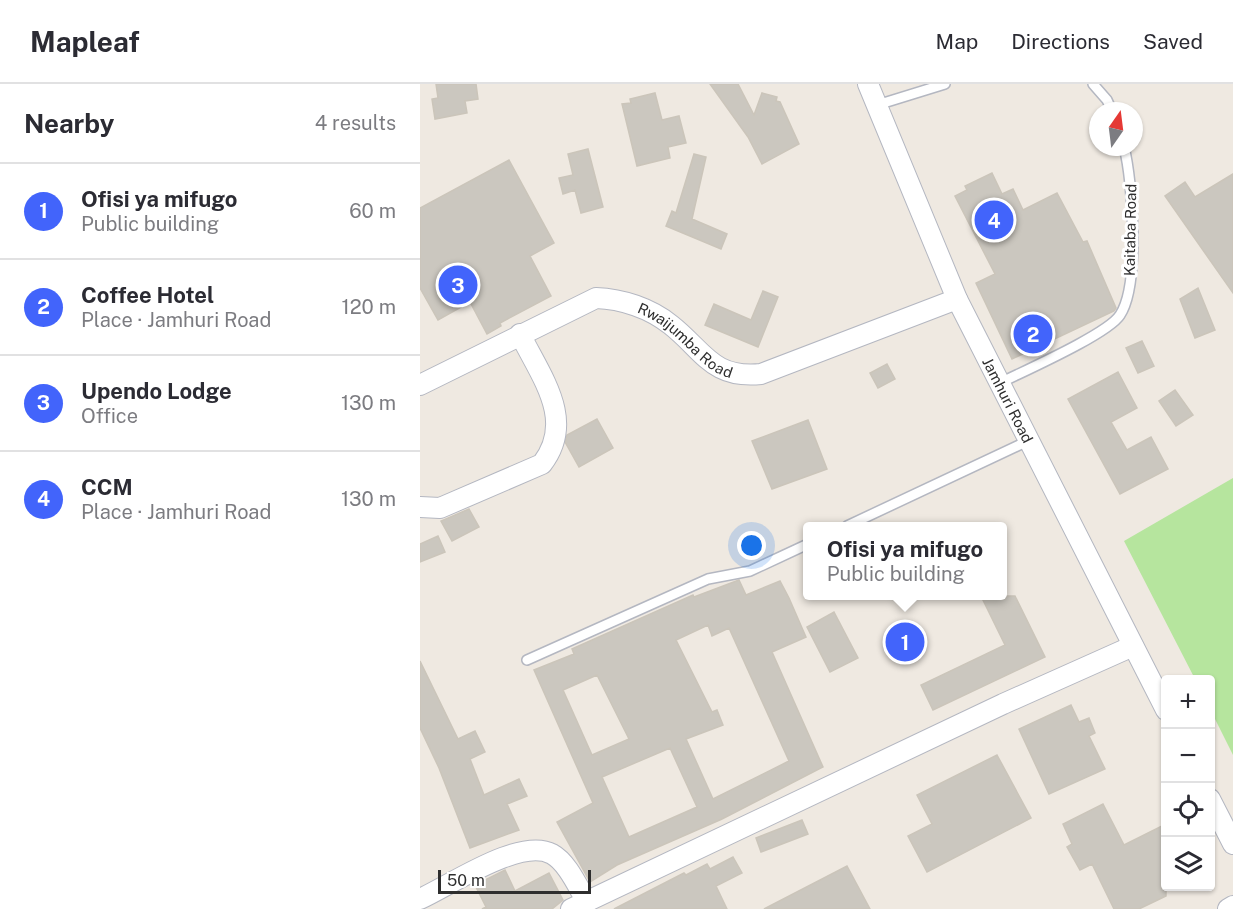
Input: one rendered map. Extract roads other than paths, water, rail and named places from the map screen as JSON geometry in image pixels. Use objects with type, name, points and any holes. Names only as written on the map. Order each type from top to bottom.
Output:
[{"type":"street","name":"Jamhuri Road","points":[[868,84],[957,299],[998,384],[1030,440],[1161,701]]},
{"type":"street","name":"Rwaijumba Road","points":[[420,385],[596,298],[610,299],[642,308],[670,324],[711,364],[729,373],[745,376],[760,374],[957,299]]},
{"type":"street","points":[[420,507],[440,508],[542,464],[553,450],[558,431],[556,410],[520,334]]},
{"type":"street","points":[[420,899],[502,857],[540,850],[558,860],[579,905],[1003,704],[1133,646]]},
{"type":"street","points":[[1215,810],[1233,844]]},
{"type":"street","points":[[1228,909],[1233,906]]},
{"type":"lane","points":[[877,105],[945,84]]},
{"type":"lane","points":[[1093,84],[1108,102]]},
{"type":"lane","name":"Kaitaba Road","points":[[998,384],[1072,347],[1120,316],[1127,298],[1131,275],[1131,174],[1126,156]]},
{"type":"lane","points":[[856,522],[1030,440]]},
{"type":"lane","points":[[527,660],[708,579],[750,571],[803,546]]},
{"type":"place","name":"CCM","points":[[994,220]]},
{"type":"place","name":"Upendo Lodge","points":[[458,285]]},
{"type":"place","name":"Coffee Hotel","points":[[1033,334]]},
{"type":"place","name":"Ofisi ya mifugo","points":[[905,642]]}]
